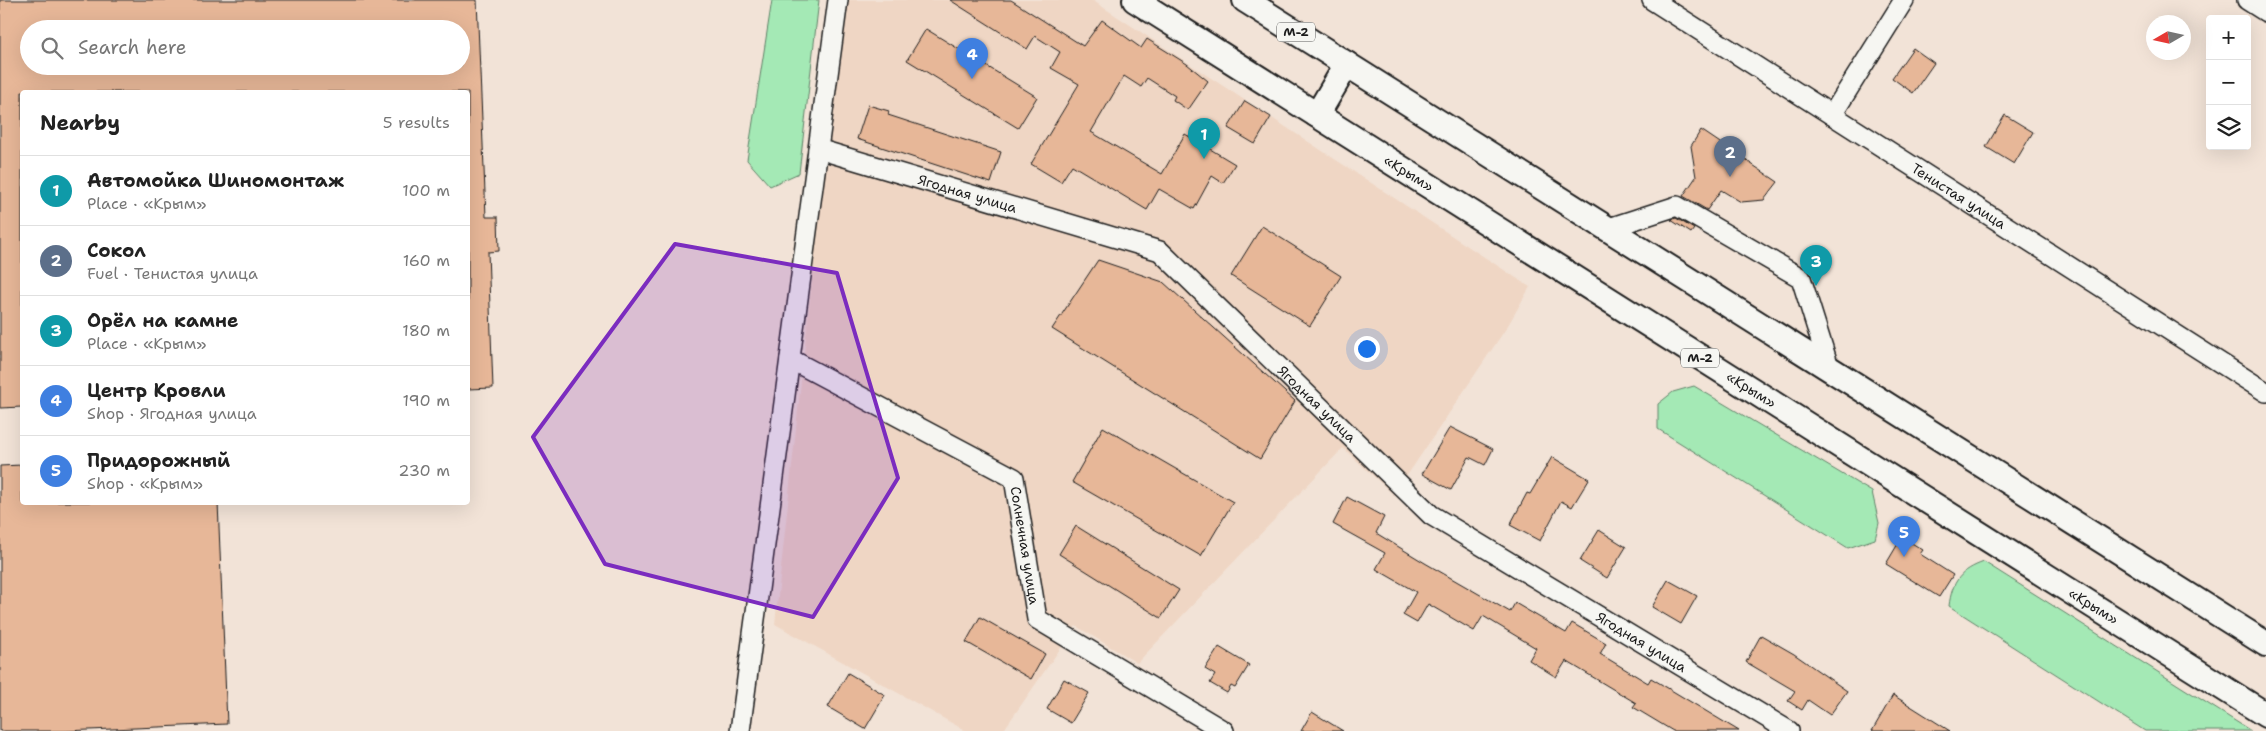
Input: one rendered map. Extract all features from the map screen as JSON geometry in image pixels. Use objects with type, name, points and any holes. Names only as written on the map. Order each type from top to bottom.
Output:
[{"type":"main road","name":"«Крым»","points":[[1135,0],[2266,716]]},
{"type":"main road","name":"М-2","points":[[1245,0],[2266,644]]},
{"type":"main road","points":[[1316,115],[1347,64]]},
{"type":"street","points":[[740,731],[838,0]]},
{"type":"street","name":"Тенистая улица","points":[[1652,0],[2266,392]]},
{"type":"street","points":[[1832,115],[1904,0]]},
{"type":"street","points":[[2247,0],[2266,12]]},
{"type":"street","name":"Ягодная улица","points":[[818,149],[1160,251],[1432,515],[1789,731]]},
{"type":"street","points":[[1609,228],[1677,206],[1801,278],[1829,367]]},
{"type":"street","name":"Солнечная улица","points":[[790,359],[1014,478],[1037,619],[1224,731]]},
{"type":"highlighted area","points":[[675,244],[837,273],[898,478],[813,617],[605,564],[533,437]]},
{"type":"shaded area","points":[[846,0],[1092,0],[1530,287],[1507,327],[1394,495],[1343,448],[1137,663],[1076,626],[1003,731],[966,731],[775,624],[825,158]]},
{"type":"green space","points":[[772,0],[819,0],[799,173],[770,186],[747,160]]},
{"type":"green space","points":[[1694,386],[1872,492],[1879,523],[1875,539],[1848,548],[1658,429],[1658,404],[1673,392]]},
{"type":"green space","points":[[1984,562],[2251,731],[2145,731],[1949,606],[1955,583],[1969,569]]},
{"type":"building","points":[[0,0],[477,0],[486,217],[498,217],[499,251],[488,252],[493,388],[470,389],[470,90],[20,90],[20,407],[0,408]]},
{"type":"building","points":[[950,0],[1011,0],[1083,46],[1102,20],[1141,48],[1147,39],[1187,64],[1208,81],[1188,110],[1173,100],[1175,96],[1147,78],[1141,87],[1124,76],[1091,132],[1162,174],[1185,134],[1235,164],[1223,183],[1212,176],[1194,209],[1159,189],[1147,210],[1072,165],[1061,182],[1031,164],[1079,84],[1051,68],[1060,52],[1035,36],[1027,49]]},
{"type":"building","points":[[926,29],[1037,97],[1018,128],[907,60]]},
{"type":"building","points":[[1913,48],[1934,63],[1913,93],[1892,78]]},
{"type":"building","points":[[1245,101],[1271,117],[1255,144],[1228,128]]},
{"type":"building","points":[[868,105],[889,111],[888,115],[1001,152],[991,183],[857,139]]},
{"type":"building","points":[[2005,115],[2033,132],[2014,164],[1986,147]]},
{"type":"building","points":[[1701,130],[1778,182],[1764,200],[1741,202],[1721,190],[1707,210],[1683,196],[1696,177],[1691,146]]},
{"type":"building","points":[[1676,218],[1694,229],[1691,233],[1671,220]]},
{"type":"building","points":[[1262,226],[1341,276],[1310,326],[1231,276]]},
{"type":"building","points":[[1098,260],[1163,282],[1295,401],[1260,459],[1052,329]]},
{"type":"building","points":[[1103,427],[1233,502],[1201,556],[1072,482]]},
{"type":"building","points":[[1450,427],[1493,449],[1485,465],[1469,457],[1451,490],[1422,474]]},
{"type":"building","points":[[1552,457],[1589,479],[1572,507],[1561,501],[1540,541],[1510,525],[1527,493],[1530,494]]},
{"type":"building","points":[[20,465],[20,505],[218,505],[227,724],[66,731],[0,731],[0,466]]},
{"type":"building","points":[[1347,497],[1384,517],[1376,533],[1425,563],[1510,612],[1515,603],[1566,633],[1572,623],[1606,643],[1600,654],[1648,683],[1651,678],[1739,731],[1673,731],[1633,707],[1636,703],[1566,661],[1556,677],[1529,660],[1536,648],[1483,616],[1474,631],[1428,604],[1417,623],[1403,615],[1416,592],[1376,569],[1385,553],[1333,524]]},
{"type":"building","points":[[1076,526],[1179,590],[1161,618],[1059,554]]},
{"type":"building","points":[[1599,530],[1626,547],[1607,578],[1580,561]]},
{"type":"building","points":[[1902,537],[1923,550],[1920,554],[1953,575],[1939,597],[1886,564]]},
{"type":"building","points":[[1668,580],[1697,596],[1681,624],[1652,607]]},
{"type":"building","points":[[980,617],[1045,654],[1031,679],[966,642]]},
{"type":"building","points":[[1761,635],[1794,654],[1847,691],[1830,715],[1808,700],[1802,710],[1788,701],[1795,691],[1746,662]]},
{"type":"building","points":[[1219,647],[1249,665],[1235,688],[1231,686],[1227,693],[1210,683],[1215,675],[1205,669]]},
{"type":"building","points":[[848,673],[885,695],[865,729],[828,707]]},
{"type":"building","points":[[1064,679],[1089,693],[1071,723],[1047,709]]},
{"type":"building","points":[[1893,695],[1950,731],[1872,731]]},
{"type":"building","points":[[1312,712],[1343,731],[1301,731]]},
{"type":"place","name":"Центр Кровли","points":[[972,79]]},
{"type":"place","name":"Автомойка Шиномонтаж","points":[[1204,159]]},
{"type":"place","name":"Сокол","points":[[1730,177]]},
{"type":"place","name":"Орёл на камне","points":[[1816,286]]},
{"type":"place","name":"Придорожный","points":[[1904,557]]}]
